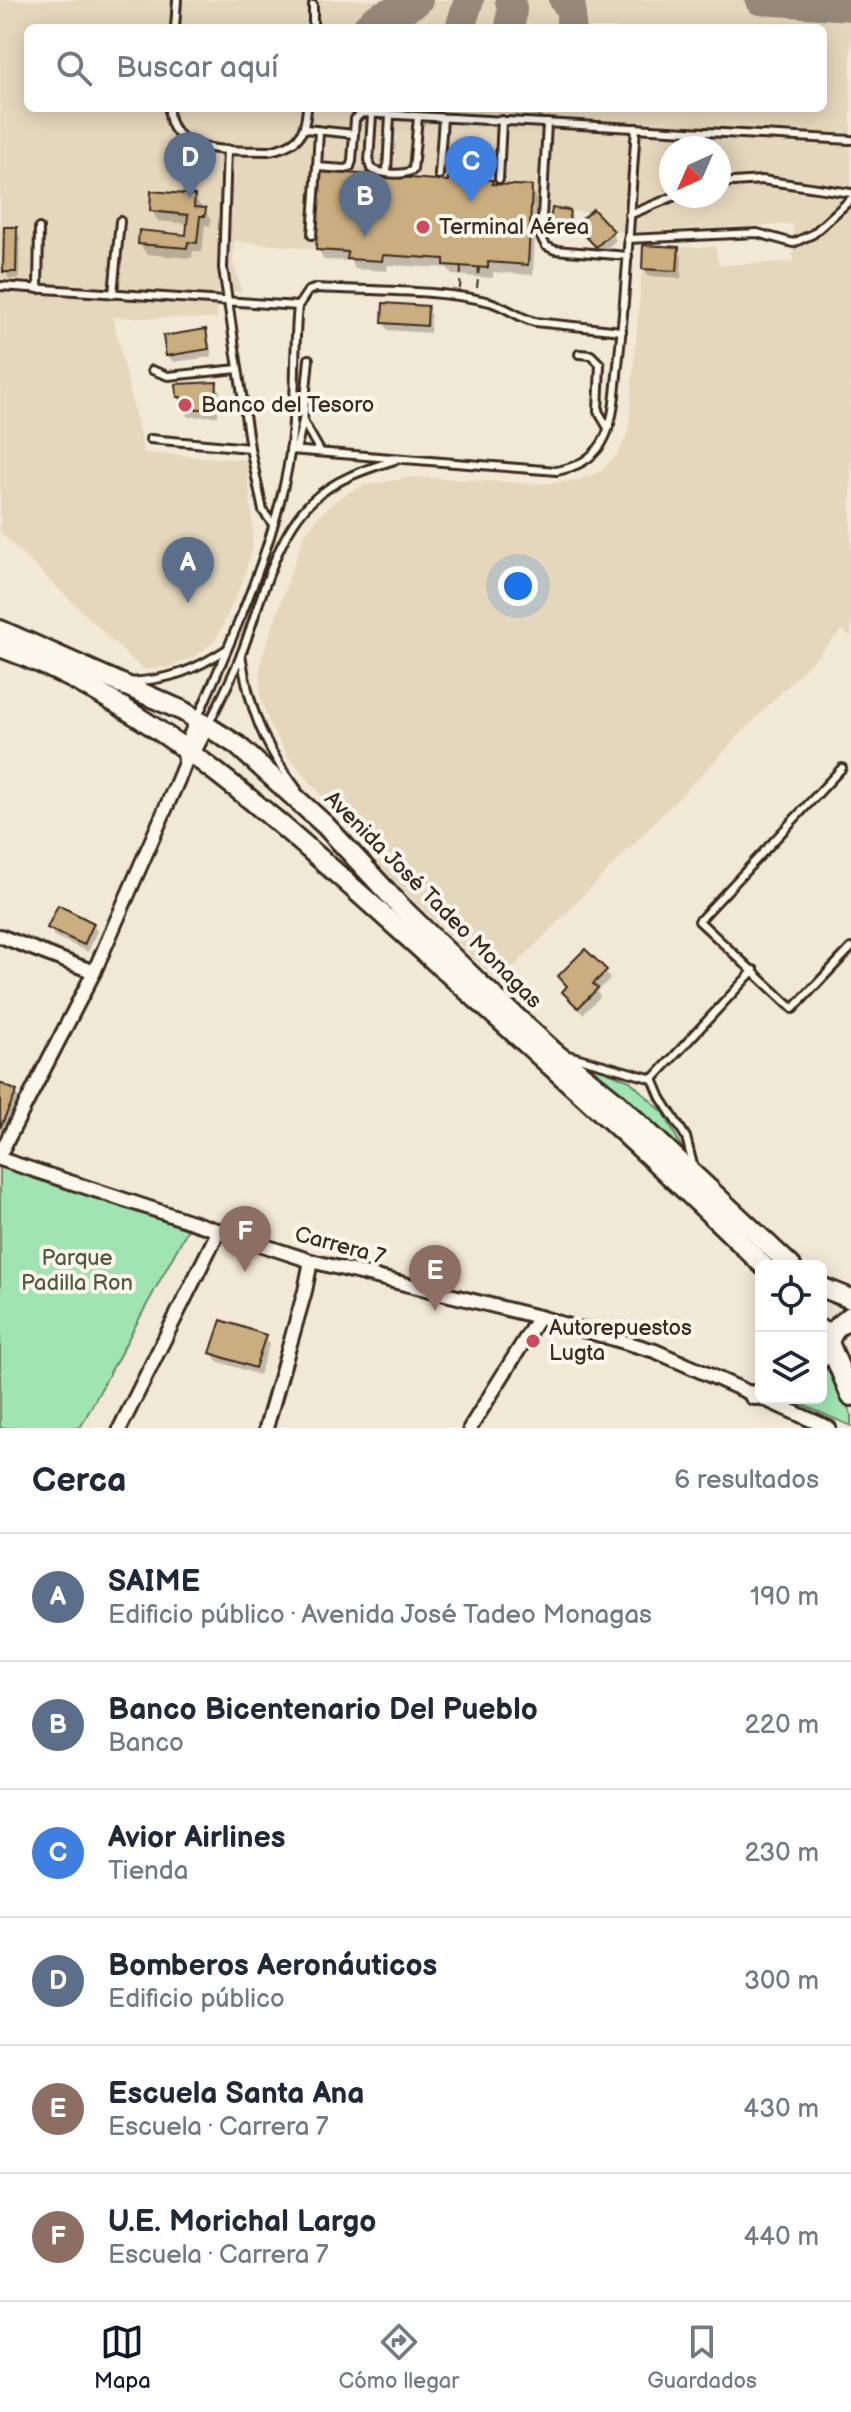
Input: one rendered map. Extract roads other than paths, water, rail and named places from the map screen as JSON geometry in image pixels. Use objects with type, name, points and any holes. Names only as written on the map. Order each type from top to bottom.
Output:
[{"type":"main road","name":"Avenida José Tadeo Monagas","points":[[0,630],[121,682],[203,722],[262,765],[325,825],[399,905],[554,1052],[615,1101],[785,1260]]},
{"type":"main road","name":"Avenida José Tadeo Monagas","points":[[0,647],[79,683],[188,757],[323,862],[554,1069],[758,1260]]},
{"type":"main road","points":[[827,1289],[851,1299]]},
{"type":"main road","points":[[827,1333],[851,1316]]},
{"type":"main road","points":[[827,1342],[851,1396]]},
{"type":"street","points":[[0,1156],[94,972],[203,722]]},
{"type":"street","points":[[0,936],[94,972]]},
{"type":"street","name":"Carrera 7","points":[[0,1156],[311,1261],[539,1317],[655,1351],[755,1394]]},
{"type":"street","points":[[120,1428],[219,1230]]},
{"type":"street","points":[[266,1428],[311,1261]]},
{"type":"street","points":[[470,1428],[539,1317]]},
{"type":"street","name":"Carrera 7","points":[[777,1404],[829,1428]]},
{"type":"lane","points":[[175,24],[177,0]]},
{"type":"lane","points":[[313,5],[313,24]]},
{"type":"lane","points":[[170,112],[173,128],[184,140],[196,145],[269,151],[280,149],[299,137],[306,129],[307,112]]},
{"type":"lane","points":[[372,114],[369,162],[371,169],[387,172],[408,173],[413,170],[418,117]]},
{"type":"lane","points":[[317,167],[350,167],[357,115],[372,114],[851,140]]},
{"type":"lane","points":[[387,172],[390,115]]},
{"type":"lane","points":[[439,175],[443,118]]},
{"type":"lane","points":[[499,179],[502,120]]},
{"type":"lane","points":[[547,123],[541,237],[546,246],[555,250],[628,256]]},
{"type":"lane","points":[[293,450],[557,471],[575,467],[589,457],[601,443],[613,409],[622,331],[636,128]]},
{"type":"lane","points":[[306,129],[354,134]]},
{"type":"lane","points":[[312,235],[319,131]]},
{"type":"lane","points":[[227,149],[222,253],[250,448],[263,511],[272,523]]},
{"type":"lane","points":[[731,182],[762,180],[851,196]]},
{"type":"lane","points":[[628,239],[757,233],[793,243],[813,234],[851,196]]},
{"type":"lane","points":[[629,215],[659,203]]},
{"type":"lane","points":[[113,294],[120,221]]},
{"type":"lane","points":[[38,289],[39,228]]},
{"type":"lane","points":[[0,286],[298,306]]},
{"type":"lane","points":[[293,450],[298,306],[308,291],[317,288],[459,297],[494,303],[535,322],[622,331]]},
{"type":"lane","points":[[579,354],[591,355],[600,364],[598,411],[608,428]]},
{"type":"lane","points":[[203,722],[272,523],[303,421],[309,359]]},
{"type":"lane","points":[[152,370],[168,376],[238,369]]},
{"type":"lane","points":[[303,421],[320,451]]},
{"type":"lane","points":[[150,439],[250,448]]},
{"type":"lane","points":[[203,722],[241,654],[274,564],[295,521],[312,501],[347,478],[398,459]]},
{"type":"lane","points":[[260,559],[274,564]]},
{"type":"lane","points":[[121,682],[183,674],[227,649]]},
{"type":"lane","points":[[241,654],[247,692],[258,728],[282,770],[325,825]]},
{"type":"lane","points":[[842,768],[699,921],[793,1009],[851,948]]},
{"type":"lane","points":[[653,1079],[754,970]]},
{"type":"lane","points":[[554,1052],[653,1079]]},
{"type":"lane","points":[[653,1079],[661,1098],[686,1137],[696,1177]]},
{"type":"place","name":"Bomberos Aeronáuticos","points":[[190,198]]},
{"type":"place","name":"Avior Airlines","points":[[471,202]]},
{"type":"place","name":"Terminal Aérea","points":[[423,227]]},
{"type":"place","name":"Banco Bicentenario Del Pueblo","points":[[365,237]]},
{"type":"place","name":"Banco del Tesoro","points":[[185,405]]},
{"type":"place","name":"SAIME","points":[[188,603]]},
{"type":"place","name":"U.E. Morichal Largo","points":[[245,1272]]},
{"type":"place","name":"Escuela Santa Ana","points":[[435,1311]]},
{"type":"place","name":"Autorepuestos Lugta","points":[[533,1341]]},
{"type":"park label","name":"Parque Padilla Ron","points":[[77,1270]]}]
